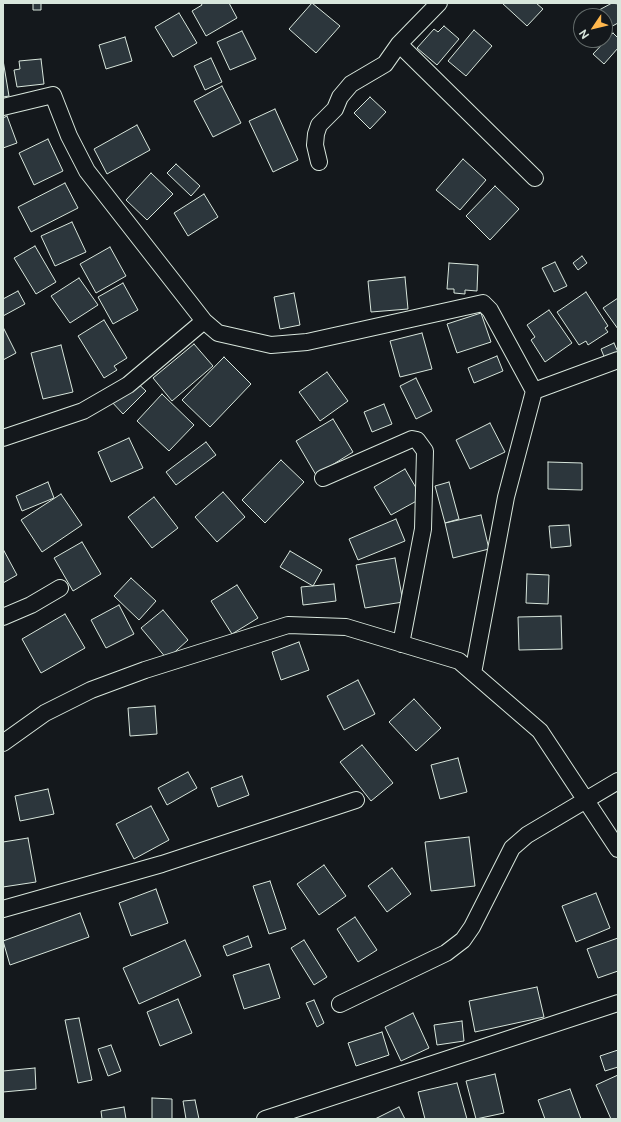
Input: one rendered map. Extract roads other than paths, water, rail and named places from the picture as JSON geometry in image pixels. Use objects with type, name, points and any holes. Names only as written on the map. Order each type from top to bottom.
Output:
[{"type":"street","points":[[319,162],[315,145],[316,134],[319,125],[328,117],[340,97],[351,84],[385,64],[399,44],[439,3]]},
{"type":"street","points":[[399,44],[535,178]]},
{"type":"street","points":[[3,107],[53,96],[69,136],[87,171],[204,321],[218,333],[271,345],[307,342],[483,303],[488,306],[534,391],[506,497],[473,673]]},
{"type":"street","points":[[3,438],[83,411],[128,385],[204,321]]},
{"type":"street","points":[[534,391],[618,360]]},
{"type":"street","points":[[324,478],[412,439],[421,443],[425,450],[423,529],[401,644]]},
{"type":"street","points":[[3,617],[31,605],[60,588]]},
{"type":"street","points":[[3,743],[45,713],[91,690],[145,670],[288,625],[346,627],[459,661],[540,731],[618,849]]},
{"type":"street","points":[[340,1004],[446,953],[463,940],[472,927],[512,848],[527,835],[618,781]]},
{"type":"street","points":[[3,909],[162,864],[356,800]]},
{"type":"street","points":[[265,1119],[618,1003]]}]
